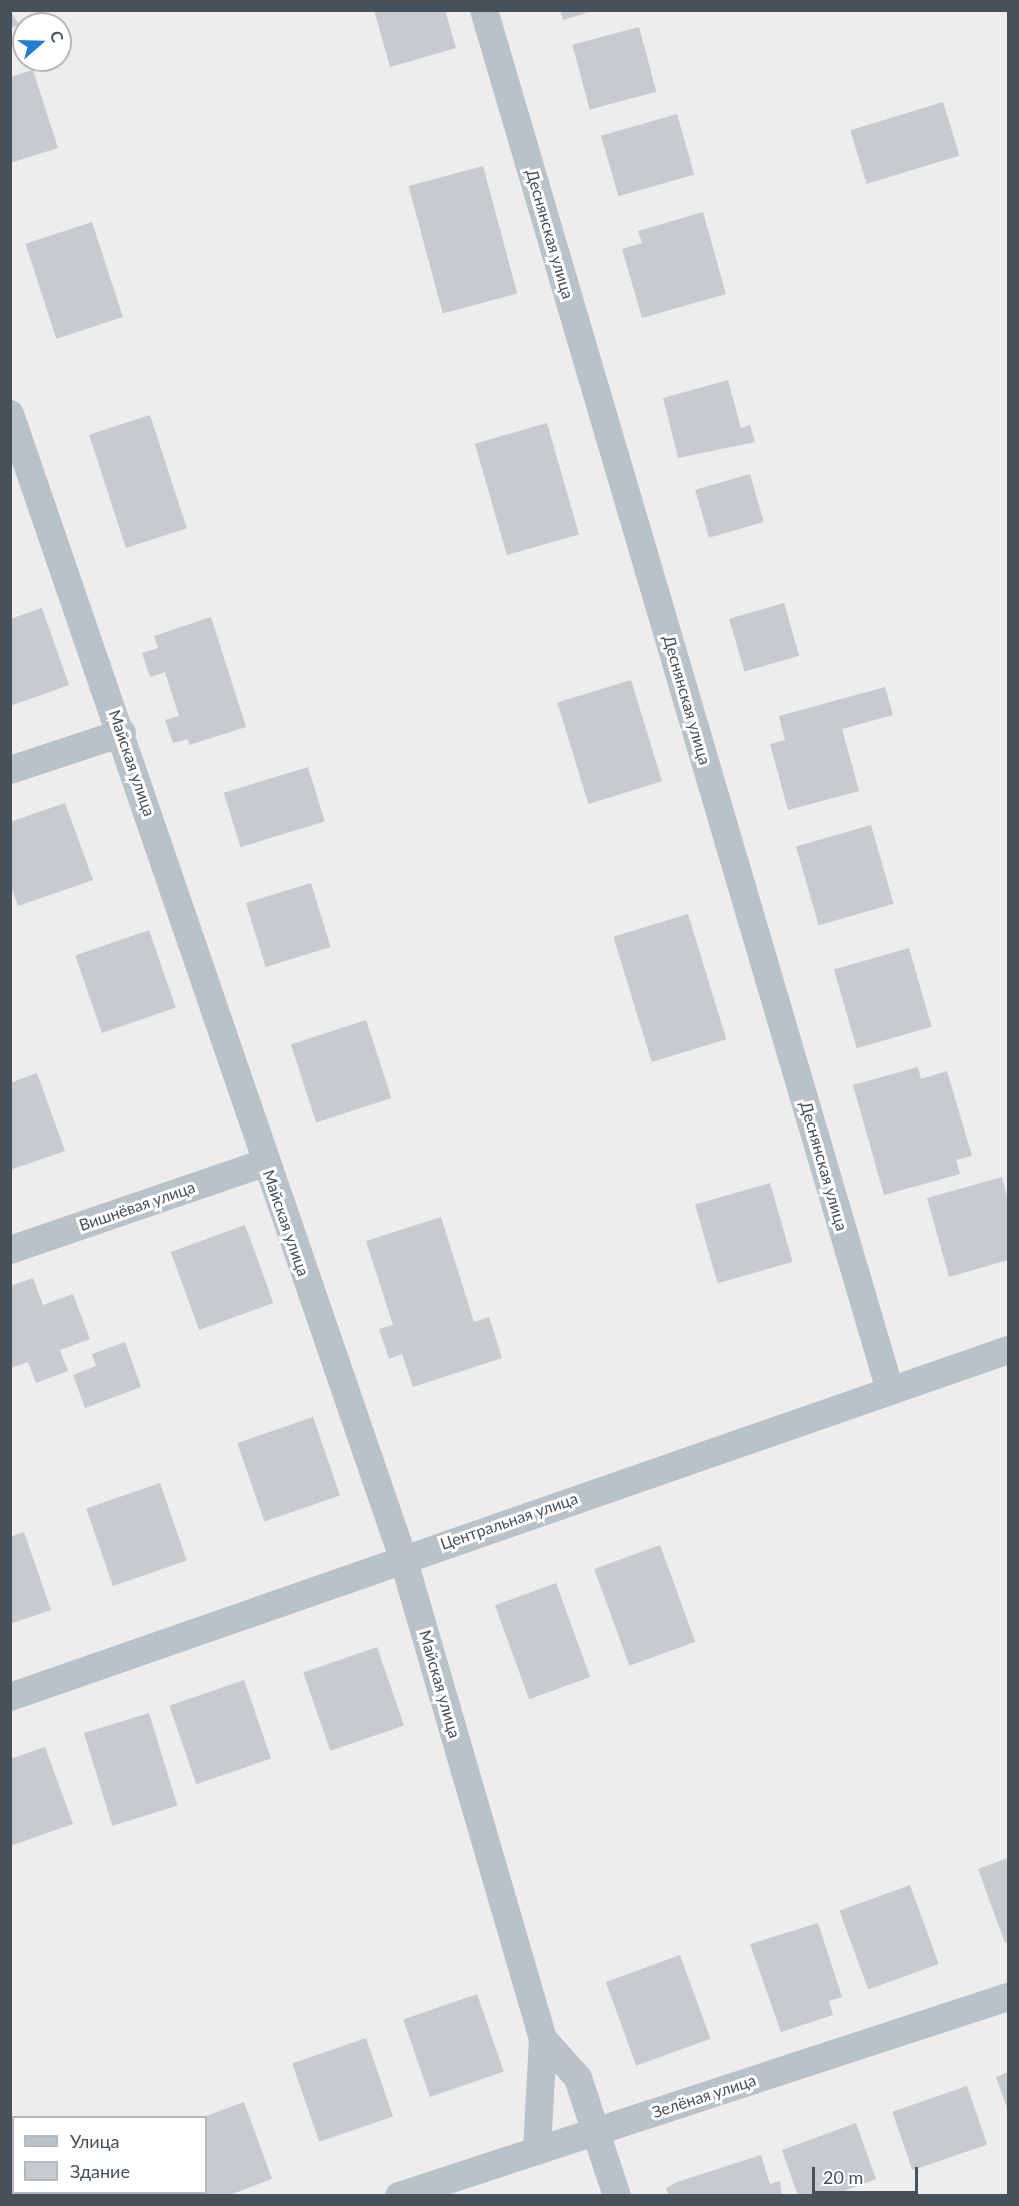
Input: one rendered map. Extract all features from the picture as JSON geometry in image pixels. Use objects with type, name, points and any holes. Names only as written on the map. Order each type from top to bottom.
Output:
[{"type":"street","name":"Деснянская улица","points":[[484,10],[890,1390]]},
{"type":"street","name":"Майская улица","points":[[10,414],[122,732],[264,1162],[403,1558],[543,2039]]},
{"type":"street","points":[[10,770],[122,732]]},
{"type":"street","name":"Вишнёвая улица","points":[[10,1250],[264,1162]]},
{"type":"street","name":"Центральная улица","points":[[10,1697],[403,1558],[1008,1350]]},
{"type":"street","name":"Зелёная улица","points":[[399,2196],[1008,1997]]},
{"type":"street","points":[[543,2039],[578,2078],[599,2130],[617,2196]]},
{"type":"street","points":[[537,2151],[543,2039]]},
{"type":"building","points":[[10,10],[12,27],[10,28]]},
{"type":"building","points":[[374,10],[445,10],[456,48],[390,67]]},
{"type":"building","points":[[560,10],[593,10],[593,11],[563,20]]},
{"type":"building","points":[[639,27],[656,92],[590,110],[572,45]]},
{"type":"building","points":[[34,72],[58,148],[10,163],[10,77]]},
{"type":"building","points":[[943,102],[959,156],[867,184],[850,130]]},
{"type":"building","points":[[677,114],[694,175],[618,196],[601,136]]},
{"type":"building","points":[[483,166],[517,294],[443,313],[409,186]]},
{"type":"building","points":[[703,212],[726,294],[642,318],[622,249],[642,243],[638,231]]},
{"type":"building","points":[[92,222],[123,317],[56,339],[25,244]]},
{"type":"building","points":[[728,380],[741,428],[750,425],[755,442],[678,458],[663,398]]},
{"type":"building","points":[[150,415],[187,528],[126,548],[89,435]]},
{"type":"building","points":[[547,423],[579,535],[507,555],[475,444]]},
{"type":"building","points":[[750,474],[764,522],[709,538],[695,490]]},
{"type":"building","points":[[784,603],[799,656],[744,672],[729,619]]},
{"type":"building","points":[[42,608],[69,685],[10,706],[10,619]]},
{"type":"building","points":[[211,617],[246,727],[189,745],[188,739],[173,743],[165,720],[179,716],[165,672],[150,677],[142,653],[158,648],[154,636]]},
{"type":"building","points":[[631,680],[662,781],[588,804],[557,703]]},
{"type":"building","points":[[885,687],[893,715],[842,729],[859,791],[788,810],[770,744],[785,740],[779,716]]},
{"type":"building","points":[[308,767],[325,822],[241,847],[224,793]]},
{"type":"building","points":[[65,803],[93,880],[18,906],[10,884],[10,822]]},
{"type":"building","points":[[871,825],[894,904],[819,925],[796,846]]},
{"type":"building","points":[[311,883],[331,947],[266,967],[246,903]]},
{"type":"building","points":[[688,914],[726,1039],[652,1062],[613,937]]},
{"type":"building","points":[[149,930],[176,1008],[102,1033],[75,955]]},
{"type":"building","points":[[909,948],[932,1027],[857,1048],[834,969]]},
{"type":"building","points":[[366,1020],[391,1098],[316,1122],[291,1044]]},
{"type":"building","points":[[918,1067],[921,1079],[947,1071],[972,1156],[956,1160],[960,1174],[884,1195],[853,1085]]},
{"type":"building","points":[[37,1073],[65,1151],[10,1170],[10,1083]]},
{"type":"building","points":[[1002,1177],[1008,1201],[1008,1260],[949,1277],[927,1198]]},
{"type":"building","points":[[770,1183],[793,1262],[718,1283],[695,1204]]},
{"type":"building","points":[[441,1217],[474,1322],[489,1317],[502,1358],[413,1387],[402,1354],[389,1359],[379,1329],[393,1325],[366,1241]]},
{"type":"building","points":[[245,1225],[273,1303],[199,1330],[171,1252]]},
{"type":"building","points":[[33,1278],[43,1305],[73,1294],[90,1339],[60,1350],[68,1371],[36,1383],[28,1362],[10,1368],[10,1286]]},
{"type":"building","points":[[125,1342],[141,1387],[85,1408],[73,1375],[96,1366],[92,1354]]},
{"type":"building","points":[[313,1417],[340,1495],[264,1522],[237,1443]]},
{"type":"building","points":[[160,1483],[187,1561],[113,1586],[86,1508]]},
{"type":"building","points":[[24,1532],[51,1610],[10,1624],[10,1537]]},
{"type":"building","points":[[660,1545],[695,1642],[629,1666],[594,1569]]},
{"type":"building","points":[[556,1583],[590,1677],[529,1699],[495,1605]]},
{"type":"building","points":[[377,1647],[404,1725],[330,1751],[303,1672]]},
{"type":"building","points":[[244,1680],[271,1758],[196,1784],[169,1706]]},
{"type":"building","points":[[149,1713],[177,1806],[112,1826],[84,1733]]},
{"type":"building","points":[[45,1747],[73,1824],[10,1846],[10,1759]]},
{"type":"building","points":[[1008,1858],[1008,1941],[1005,1943],[978,1869]]},
{"type":"building","points":[[910,1885],[939,1964],[868,1990],[840,1911]]},
{"type":"building","points":[[818,1923],[842,1997],[829,2001],[833,2015],[781,2032],[750,1944]]},
{"type":"building","points":[[680,1955],[710,2039],[636,2066],[606,1982]]},
{"type":"building","points":[[477,1994],[504,2072],[430,2097],[403,2019]]},
{"type":"building","points":[[366,2038],[393,2116],[319,2142],[292,2063]]},
{"type":"building","points":[[1008,2072],[1008,2111],[996,2077]]},
{"type":"building","points":[[967,2086],[987,2145],[912,2170],[892,2112]]},
{"type":"building","points":[[244,2102],[272,2179],[227,2196],[194,2196],[207,2194],[206,2116]]},
{"type":"building","points":[[856,2123],[876,2179],[830,2196],[798,2196],[782,2150]]},
{"type":"building","points":[[761,2155],[770,2184],[780,2181],[782,2196],[669,2196],[666,2188],[677,2182]]},
{"type":"building","points":[[122,2194],[160,2194],[160,2196],[122,2196]]}]
